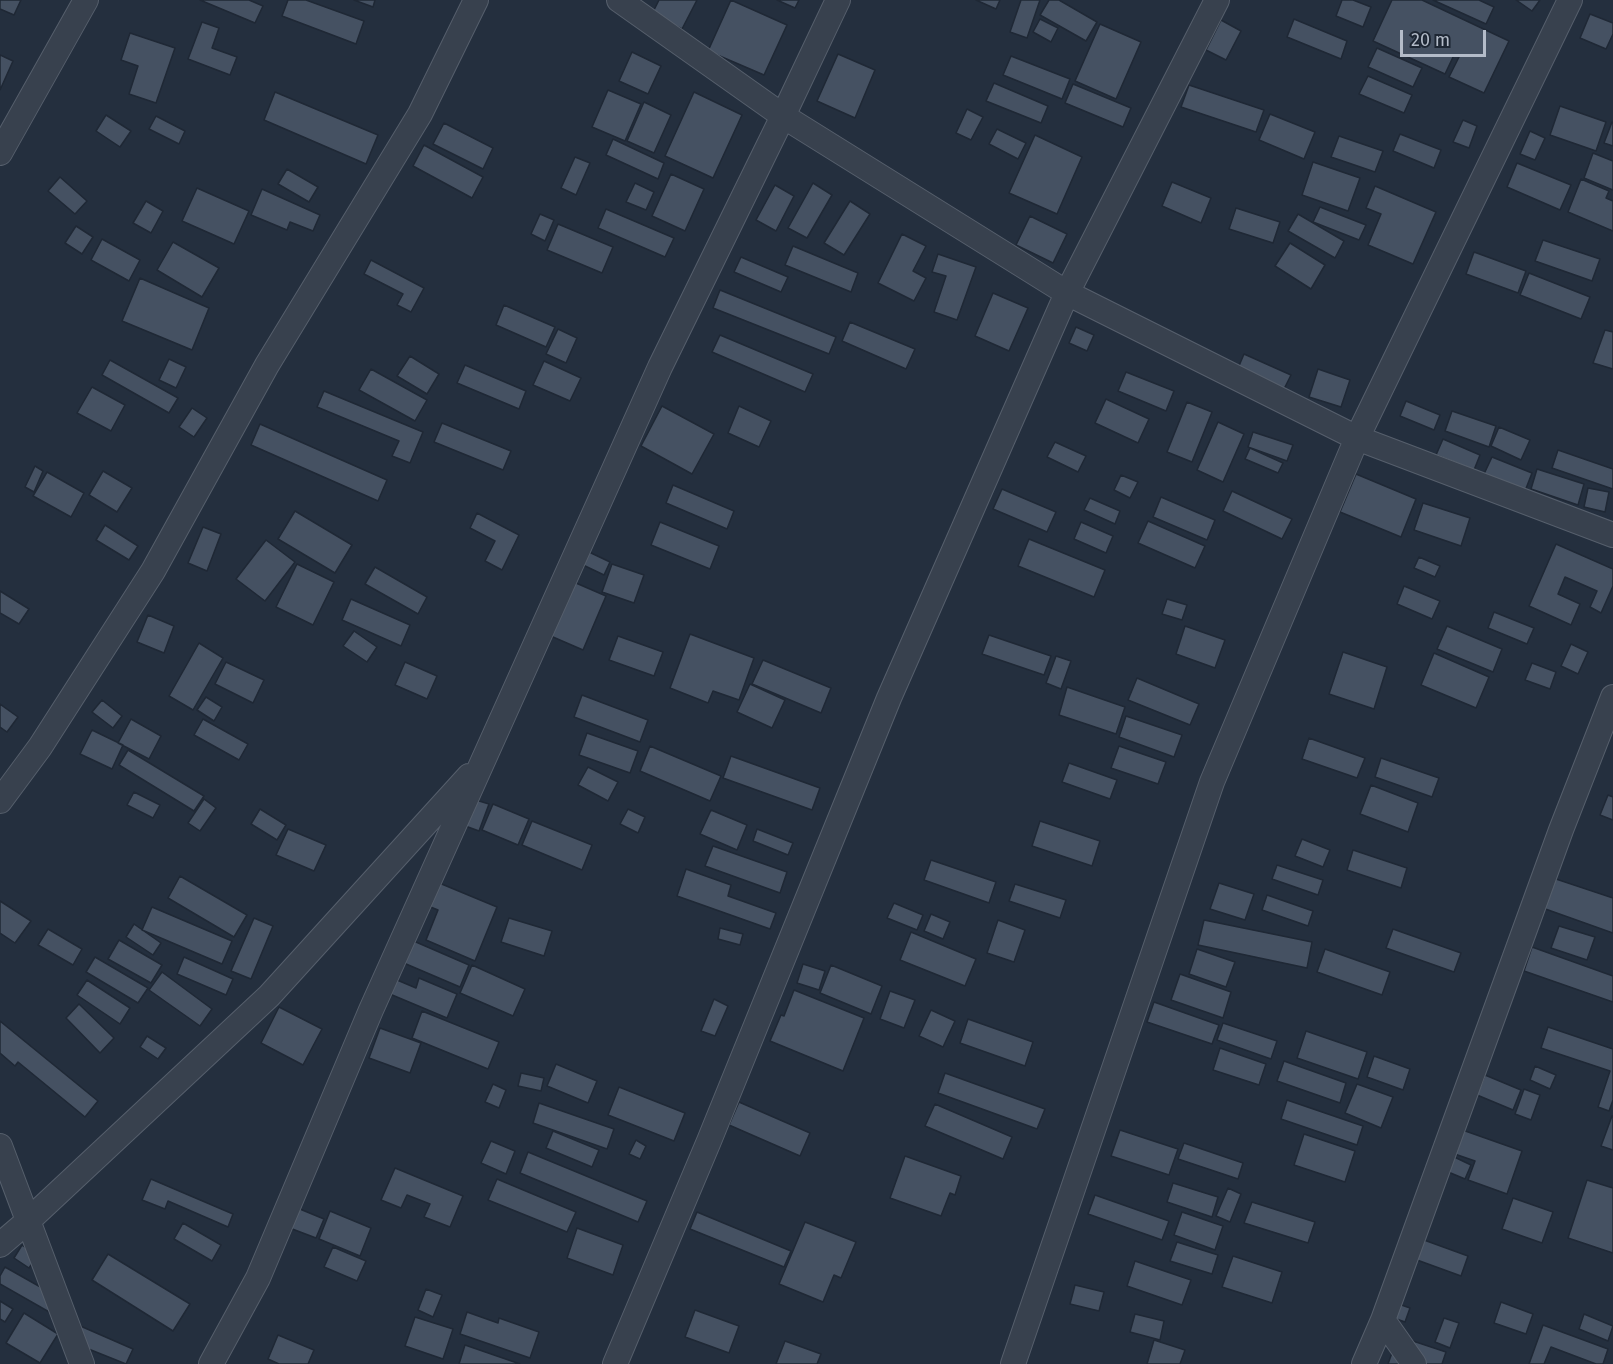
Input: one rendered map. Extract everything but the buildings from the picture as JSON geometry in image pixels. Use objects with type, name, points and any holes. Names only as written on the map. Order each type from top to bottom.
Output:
[{"type":"street","points":[[0,153],[86,0]]},
{"type":"street","points":[[0,801],[40,747],[153,571],[267,365],[420,114],[476,0]]},
{"type":"street","points":[[619,0],[783,116],[1067,293],[1357,438],[1613,535]]},
{"type":"street","points":[[211,1364],[258,1278],[371,1010],[660,367],[838,0]]},
{"type":"street","points":[[615,1364],[714,1130],[888,698],[1067,293],[1217,0]]},
{"type":"street","points":[[1013,1364],[1212,782],[1357,438],[1569,0]]},
{"type":"street","points":[[1364,1364],[1383,1320],[1561,830],[1613,697]]},
{"type":"street","points":[[0,1245],[268,996],[484,761]]},
{"type":"street","points":[[0,1146],[82,1364]]},
{"type":"street","points":[[1383,1320],[1414,1364]]}]
